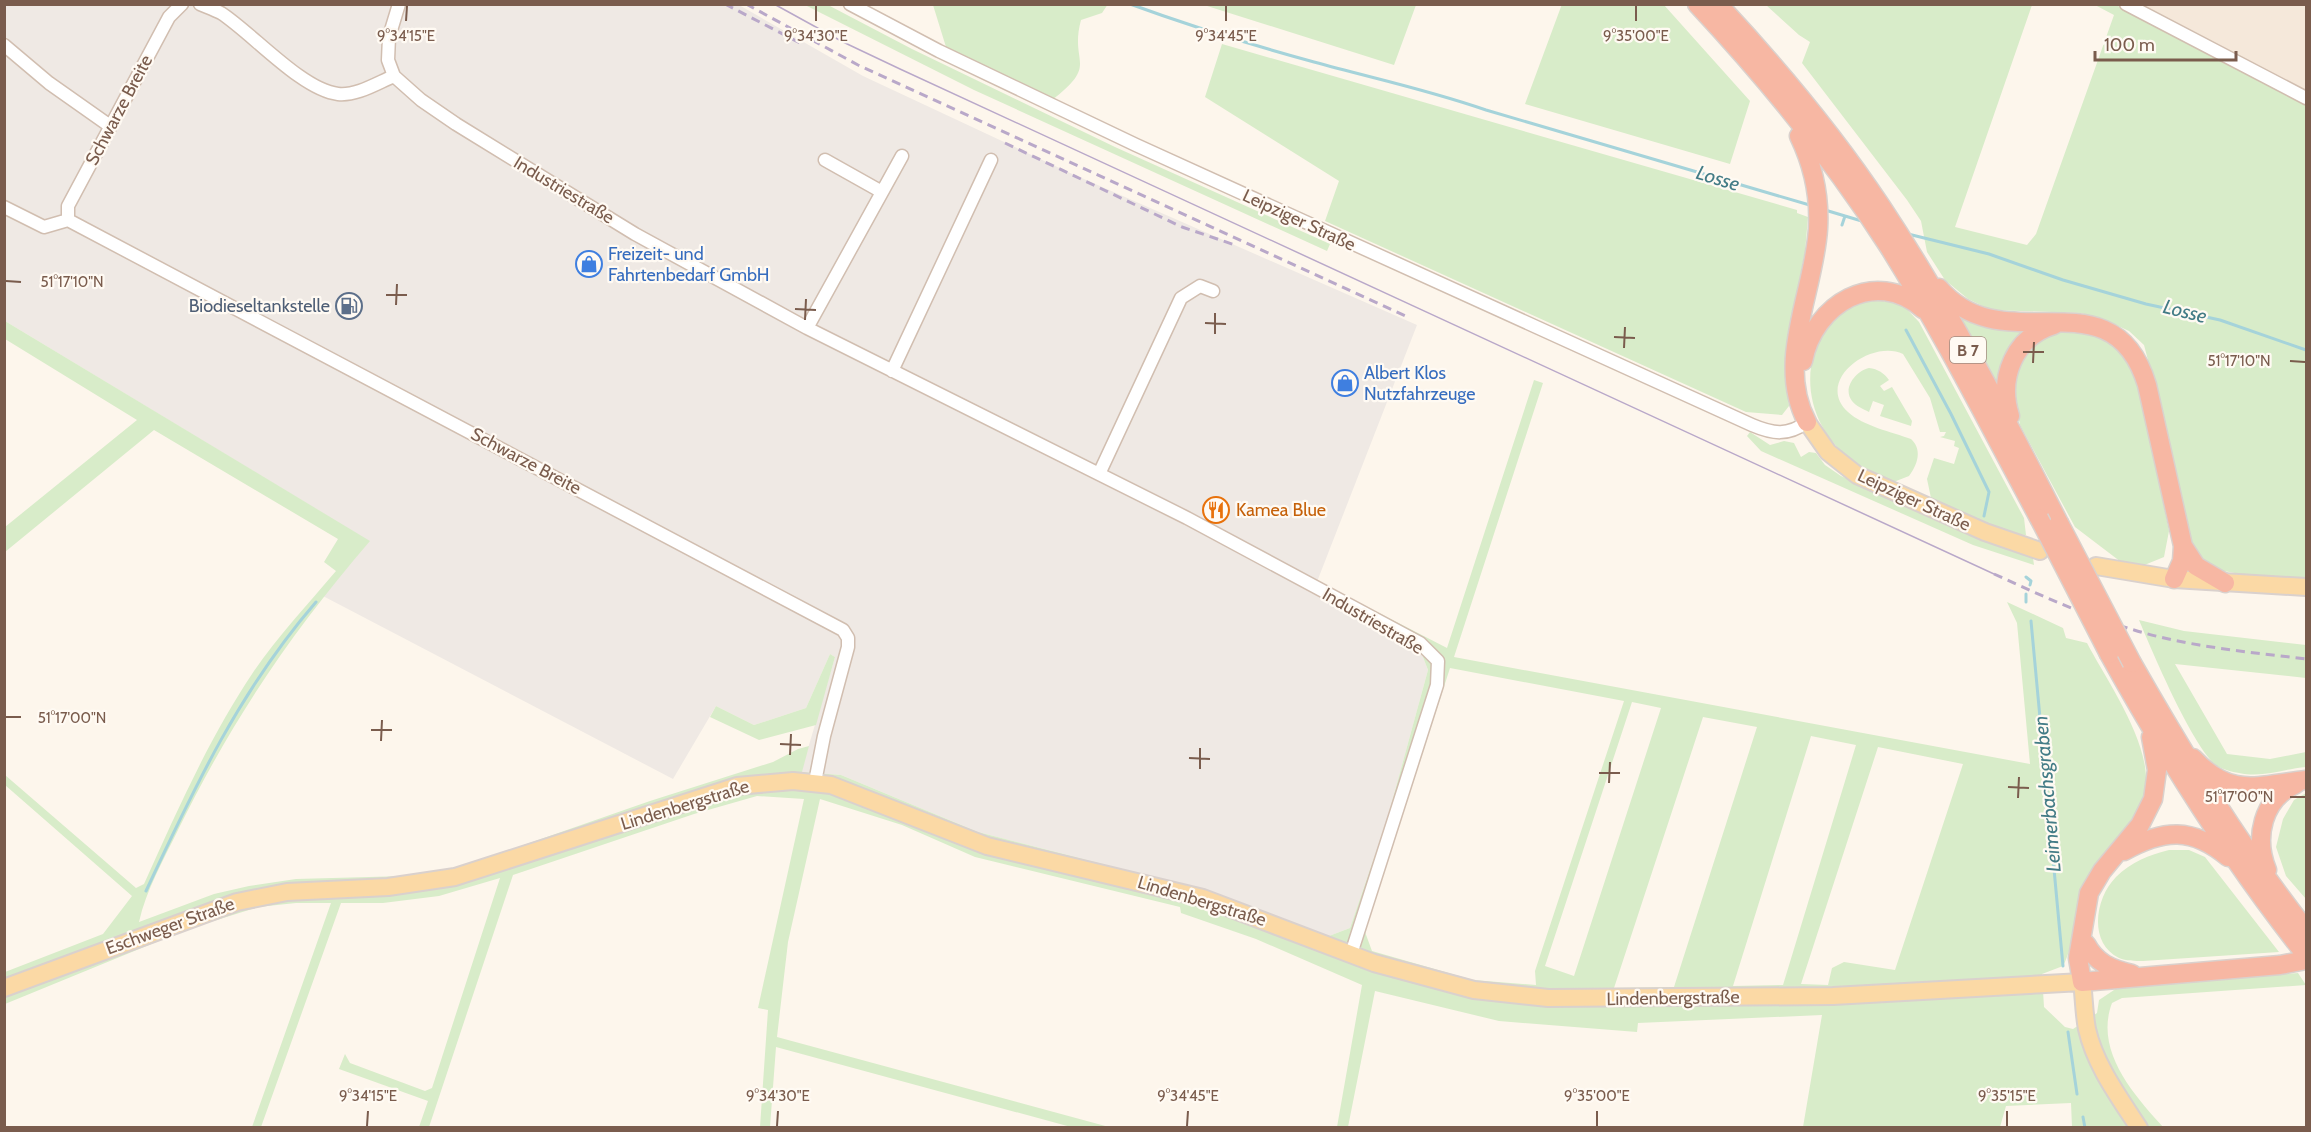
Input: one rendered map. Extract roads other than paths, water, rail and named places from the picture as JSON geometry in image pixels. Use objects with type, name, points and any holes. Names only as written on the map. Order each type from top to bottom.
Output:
[{"type":"highway","name":"B 7","points":[[1697,4],[1784,104],[1854,197],[1888,247],[1930,316],[2148,724],[2239,867],[2299,933]]},
{"type":"highway","name":"B 7","points":[[1718,4],[1796,93],[1880,204],[2017,440],[2132,663],[2173,737],[2220,812],[2277,893],[2299,933],[2307,955]]},
{"type":"highway","points":[[1784,104],[1807,154],[1816,187],[1818,231],[1794,363],[1797,395],[1807,422]]},
{"type":"highway","points":[[1912,256],[1953,302],[1977,316],[2008,322],[2085,323],[2107,330],[2125,342],[2136,356],[2147,385],[2183,546],[2182,561],[2174,579]]},
{"type":"highway","points":[[1807,422],[1801,381],[1804,352],[1813,333],[1832,309],[1861,294],[1889,291],[1909,298],[1930,316]]},
{"type":"highway","points":[[2017,440],[2006,400],[2006,381],[2010,367],[2030,337],[2048,327],[2067,323]]},
{"type":"highway","points":[[2174,579],[2176,519]]},
{"type":"highway","points":[[2183,546],[2196,566],[2225,583]]},
{"type":"highway","points":[[2082,982],[2078,962],[2084,918],[2094,883],[2144,819],[2155,794],[2157,763],[2148,724]]},
{"type":"highway","points":[[2173,737],[2201,767],[2228,784],[2262,787],[2307,780]]},
{"type":"highway","points":[[2277,893],[2262,857],[2261,830],[2276,798],[2288,788],[2307,780]]},
{"type":"highway","points":[[2117,854],[2155,838],[2186,835],[2209,843],[2239,867]]},
{"type":"highway","points":[[2082,982],[2086,961],[2084,918]]},
{"type":"highway","points":[[2086,944],[2094,957],[2105,966],[2143,977]]},
{"type":"highway","points":[[2082,982],[2280,965],[2307,960]]},
{"type":"main road","name":"Leipziger Straße","points":[[1807,422],[1828,452],[1857,475],[1985,532],[2040,551]]},
{"type":"main road","points":[[2096,566],[2174,579],[2307,587]]},
{"type":"main road","name":"Lindenbergstraße","points":[[342,889],[405,886],[454,878],[737,786],[772,782],[815,782],[864,797],[987,846],[1203,898],[1351,954],[1445,984],[1548,998],[1862,995],[2082,982]]},
{"type":"main road","name":"Eschweger Straße","points":[[4,988],[237,902],[286,892],[342,889]]},
{"type":"main road","points":[[2082,982],[2087,1029],[2097,1056],[2110,1082],[2139,1128]]},
{"type":"street","name":"Schwarze Breite","points":[[182,4],[169,17],[110,126],[68,206],[68,220],[843,630],[848,638],[848,647],[824,736],[815,782]]},
{"type":"street","points":[[200,4],[220,13],[308,82],[325,91],[339,94],[364,89],[394,76],[388,60],[390,36],[399,4]]},
{"type":"street","name":"Leipziger Straße","points":[[850,4],[939,51],[1136,145],[1752,425],[1774,433],[1788,432],[1807,422]]},
{"type":"street","points":[[2126,4],[2307,98]]},
{"type":"street","points":[[4,45],[49,83],[110,126]]},
{"type":"street","name":"Industriestraße","points":[[394,76],[421,100],[456,124],[626,228],[807,328],[1099,474],[1420,643],[1438,661],[1437,685],[1351,954]]},
{"type":"street","points":[[807,328],[902,156]]},
{"type":"street","points":[[825,160],[882,192]]},
{"type":"street","points":[[892,371],[991,160]]},
{"type":"street","points":[[4,207],[44,227],[68,220]]},
{"type":"street","points":[[1099,474],[1181,298],[1200,286],[1213,291]]},
{"type":"waterway","name":"Losse","points":[[1130,4],[1268,49],[1443,96],[1813,206]]},
{"type":"waterway","name":"Losse","points":[[1825,210],[1865,222]]},
{"type":"waterway","name":"Leimerbachsgraben","points":[[1842,225],[1845,216]]},
{"type":"waterway","name":"Losse","points":[[1908,234],[1989,254],[2063,280],[2146,304],[2220,320],[2306,350]]},
{"type":"waterway","name":"Leimerbachsgraben","points":[[1906,330],[1989,492],[1984,516]]},
{"type":"waterway","name":"Leimerbachsgraben","points":[[2026,577],[2031,581],[2030,585]]},
{"type":"waterway","name":"Leimerbachsgraben","points":[[2026,594],[2026,602]]},
{"type":"waterway","points":[[146,891],[201,777],[242,704],[289,635],[316,602]]},
{"type":"waterway","name":"Leimerbachsgraben","points":[[2031,621],[2063,966]]},
{"type":"waterway","name":"Leimerbachsgraben","points":[[2068,1032],[2077,1094]]},
{"type":"waterway","name":"Leimerbachsgraben","points":[[2083,1117],[2085,1128]]},
{"type":"tram line","points":[[774,4],[843,42],[900,69],[1994,574]]},
{"type":"railway","points":[[725,4],[800,43]]},
{"type":"railway","points":[[746,4],[858,65],[1410,318]]},
{"type":"railway","points":[[1005,143],[1182,227],[1235,245]]},
{"type":"railway","points":[[1994,574],[2081,612],[2155,636],[2220,648],[2306,659]]},
{"type":"place","name":"Freizeit- und Fahrtenbedarf GmbH","points":[[589,264]]},
{"type":"place","name":"Biodieseltankstelle","points":[[349,306]]},
{"type":"place","name":"Albert Klos Nutzfahrzeuge","points":[[1345,383]]},
{"type":"place","name":"Kamea Blue","points":[[1216,510]]}]
